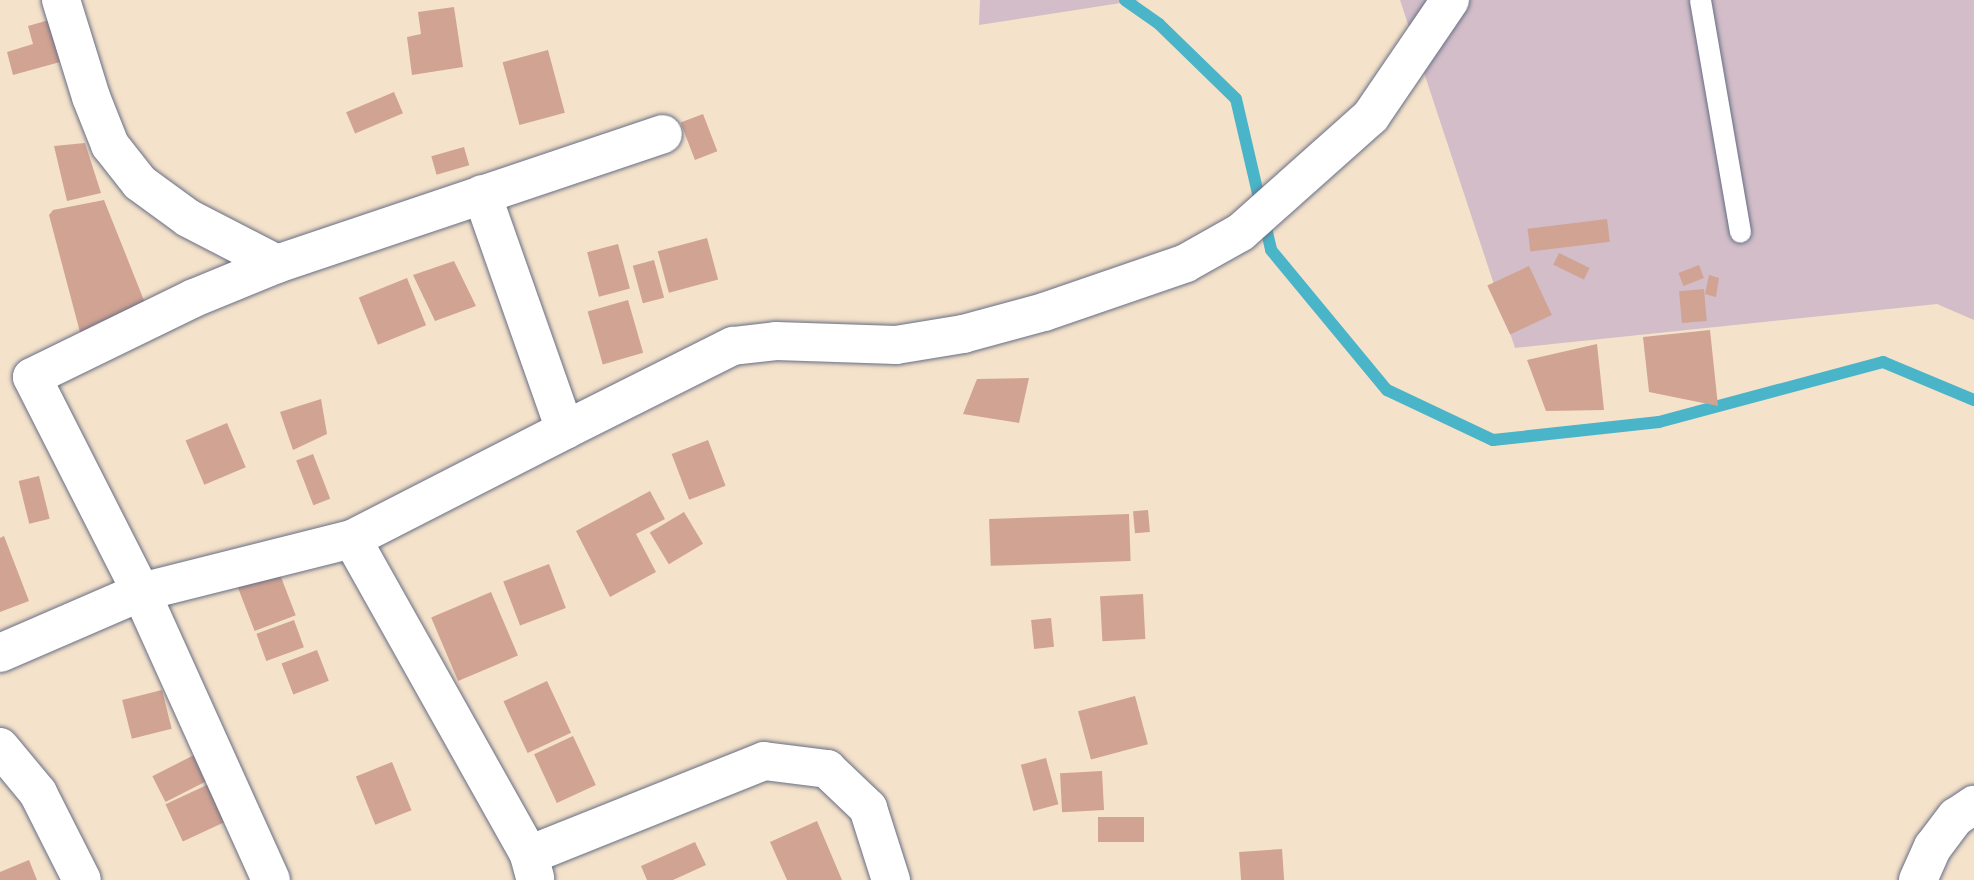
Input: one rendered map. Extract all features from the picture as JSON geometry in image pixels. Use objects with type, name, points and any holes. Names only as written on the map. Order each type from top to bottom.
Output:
[{"type":"street","points":[[61,0],[91,97],[110,145],[140,183],[188,218],[277,264]]},
{"type":"street","points":[[0,653],[141,592],[352,539],[733,346],[776,341],[895,345],[963,334],[1044,312],[1186,263],[1241,232],[1371,116],[1450,0]]},
{"type":"street","points":[[271,880],[141,592],[32,377],[194,298],[277,264],[663,134]]},
{"type":"street","points":[[482,194],[565,430]]},
{"type":"street","points":[[352,539],[532,868],[764,761],[827,769],[868,808],[891,880]]},
{"type":"street","points":[[0,747],[38,793],[82,880]]},
{"type":"street","points":[[1918,880],[1933,847],[1956,817],[1974,805]]},
{"type":"lane","points":[[1700,0],[1740,232]]},
{"type":"shaded area","points":[[980,0],[1140,0],[979,25]]},
{"type":"shaded area","points":[[1400,0],[1974,0],[1974,320],[1937,304],[1515,348]]},
{"type":"building","points":[[454,7],[463,67],[412,75],[407,37],[421,34],[418,12]]},
{"type":"building","points":[[49,20],[60,62],[13,75],[7,52],[33,44],[28,26]]},
{"type":"building","points":[[548,50],[565,113],[519,125],[503,62]]},
{"type":"building","points":[[394,92],[403,113],[355,133],[346,112]]},
{"type":"building","points":[[703,114],[717,151],[695,160],[681,123]]},
{"type":"building","points":[[85,143],[101,193],[67,201],[54,146]]},
{"type":"building","points":[[464,147],[469,165],[437,175],[431,156]]},
{"type":"building","points":[[104,200],[149,313],[81,336],[49,215],[53,210]]},
{"type":"building","points":[[1607,219],[1610,242],[1530,252],[1528,229]]},
{"type":"building","points":[[707,238],[718,280],[669,293],[658,251]]},
{"type":"building","points":[[618,244],[630,288],[599,297],[587,252]]},
{"type":"building","points":[[1559,253],[1590,268],[1584,280],[1553,265]]},
{"type":"building","points":[[654,260],[664,298],[643,303],[633,266]]},
{"type":"building","points":[[454,261],[476,306],[435,321],[413,275]]},
{"type":"building","points":[[1699,265],[1704,278],[1683,286],[1678,273]]},
{"type":"building","points":[[1529,266],[1552,315],[1510,334],[1487,285]]},
{"type":"building","points":[[1709,275],[1719,278],[1716,297],[1705,294]]},
{"type":"building","points":[[407,278],[426,325],[378,345],[359,297]]},
{"type":"building","points":[[1704,289],[1707,321],[1682,323],[1679,291]]},
{"type":"building","points":[[628,300],[643,353],[603,364],[588,312]]},
{"type":"building","points":[[1710,330],[1718,406],[1649,392],[1643,337]]},
{"type":"building","points":[[1597,344],[1604,410],[1546,411],[1527,360]]},
{"type":"building","points":[[1029,378],[1019,423],[963,414],[977,379]]},
{"type":"building","points":[[321,399],[327,434],[293,450],[280,412]]},
{"type":"building","points":[[227,423],[246,467],[204,485],[186,441]]},
{"type":"building","points":[[708,440],[726,486],[689,500],[672,454]]},
{"type":"building","points":[[313,454],[330,499],[313,505],[296,460]]},
{"type":"building","points":[[39,476],[50,519],[29,524],[19,481]]},
{"type":"building","points":[[650,491],[665,519],[636,534],[656,572],[610,597],[576,531]]},
{"type":"building","points":[[1148,510],[1150,532],[1135,533],[1133,511]]},
{"type":"building","points":[[684,512],[703,544],[669,564],[650,533]]},
{"type":"building","points":[[1129,514],[1131,561],[991,566],[989,519]]},
{"type":"building","points":[[4,536],[29,601],[0,612],[0,538]]},
{"type":"building","points":[[276,564],[296,615],[255,631],[235,580]]},
{"type":"building","points":[[549,564],[566,608],[520,625],[503,582]]},
{"type":"building","points":[[491,592],[518,656],[458,681],[431,617]]},
{"type":"building","points":[[1143,594],[1145,639],[1102,641],[1100,596]]},
{"type":"building","points":[[1051,618],[1054,647],[1034,649],[1031,620]]},
{"type":"building","points":[[294,620],[304,647],[266,661],[256,634]]},
{"type":"building","points":[[317,650],[329,681],[293,694],[282,664]]},
{"type":"building","points":[[547,681],[571,733],[528,753],[503,701]]},
{"type":"building","points":[[162,690],[172,729],[132,739],[122,700]]},
{"type":"building","points":[[1135,696],[1148,744],[1091,760],[1078,711]]},
{"type":"building","points":[[573,736],[596,785],[557,803],[534,754]]},
{"type":"building","points":[[196,754],[209,780],[166,802],[152,776]]},
{"type":"building","points":[[1046,758],[1058,804],[1033,811],[1021,765]]},
{"type":"building","points":[[392,762],[411,810],[375,825],[356,777]]},
{"type":"building","points":[[1102,771],[1104,810],[1062,812],[1060,773]]},
{"type":"building","points":[[209,784],[226,821],[183,841],[165,804]]},
{"type":"building","points":[[1098,817],[1144,817],[1144,842],[1098,842]]},
{"type":"building","points":[[817,821],[842,880],[787,880],[770,842]]},
{"type":"building","points":[[695,842],[706,865],[673,880],[647,880],[641,866]]},
{"type":"building","points":[[1282,849],[1284,880],[1241,880],[1239,852]]},
{"type":"building","points":[[29,860],[37,880],[0,880],[0,872]]},
{"type":"waterway","points":[[1125,0],[1159,24],[1236,99],[1271,250],[1387,390],[1493,440],[1659,422],[1883,362],[1974,400]]}]
